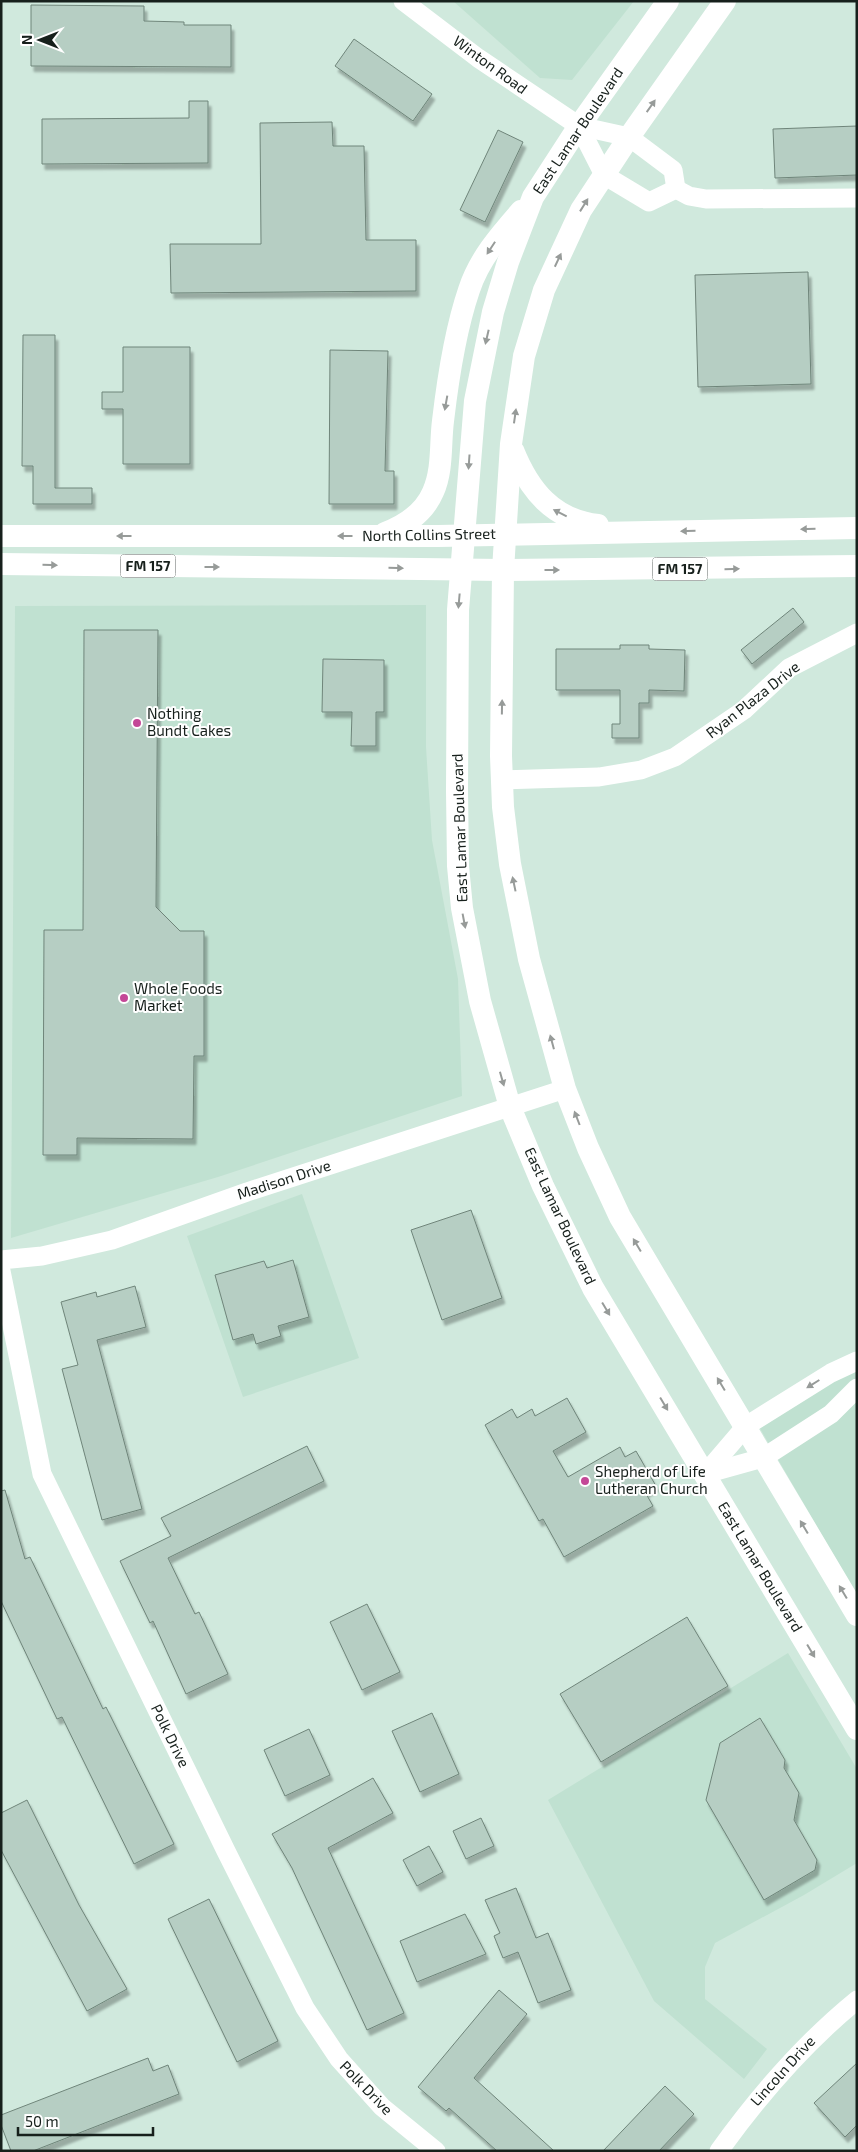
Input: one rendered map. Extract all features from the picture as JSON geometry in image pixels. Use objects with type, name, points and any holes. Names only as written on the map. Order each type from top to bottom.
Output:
[{"type":"main road","name":"East Lamar Boulevard","points":[[668,1],[579,126],[533,198],[508,262],[493,312],[475,401],[458,610],[458,866],[462,908],[480,1001],[510,1107],[543,1186],[594,1288],[857,1729]]},
{"type":"main road","points":[[725,1],[629,137],[581,210],[544,290],[524,356],[511,444],[503,570],[502,780],[510,864],[527,950],[565,1089],[588,1148],[620,1217],[857,1615]]},
{"type":"main road","points":[[380,536],[411,520],[433,493],[438,477],[443,421],[456,342],[469,289],[491,246],[533,198]]},
{"type":"main road","points":[[511,444],[527,481],[546,504],[556,511],[594,524],[659,532]]},
{"type":"main road","name":"North Collins Street","points":[[1,536],[380,536],[857,528]]},
{"type":"main road","name":"FM 157","points":[[1,564],[503,570],[857,566]]},
{"type":"street","name":"Winton Road","points":[[403,1],[478,58],[579,126],[629,137],[673,170],[676,189]]},
{"type":"street","name":"Winton Road","points":[[579,126],[604,175]]},
{"type":"street","points":[[604,175],[649,202],[676,189],[689,196],[706,199],[857,198]]},
{"type":"street","name":"Ryan Plaza Drive","points":[[502,780],[599,777],[641,770],[675,758],[744,710],[789,668],[857,633]]},
{"type":"street","name":"Madison Drive","points":[[1,1260],[42,1256],[112,1240],[247,1192],[565,1089]]},
{"type":"street","name":"Polk Drive","points":[[1,1270],[42,1474],[226,1851],[305,2008],[338,2059],[382,2107],[436,2151]]},
{"type":"street","points":[[706,1474],[746,1426],[830,1373],[857,1362]]},
{"type":"street","points":[[706,1474],[763,1458],[830,1414],[857,1388]]},
{"type":"street","name":"Lincoln Drive","points":[[719,2151],[744,2116],[790,2061],[822,2029],[857,2000]]},
{"type":"shaded area","points":[[453,1],[634,1],[572,80],[540,78]]},
{"type":"shaded area","points":[[426,605],[426,747],[432,840],[458,979],[462,1096],[218,1177],[11,1238],[15,606]]},
{"type":"shaded area","points":[[302,1194],[359,1358],[243,1397],[187,1236]]},
{"type":"shaded area","points":[[857,1359],[857,1595],[751,1413]]},
{"type":"shaded area","points":[[788,1653],[857,1769],[857,1863],[804,1895],[715,1943],[705,1967],[705,1999],[767,2049],[744,2079],[654,2001],[548,1800]]},
{"type":"building","points":[[31,5],[144,6],[144,21],[184,22],[184,25],[231,25],[231,67],[31,66]]},
{"type":"building","points":[[354,39],[432,94],[413,121],[335,66]]},
{"type":"building","points":[[189,101],[208,101],[208,163],[42,164],[42,119],[189,118]]},
{"type":"building","points":[[332,122],[333,146],[364,146],[366,240],[416,240],[416,291],[171,293],[170,244],[261,244],[260,123]]},
{"type":"building","points":[[857,126],[857,175],[775,178],[773,129]]},
{"type":"building","points":[[498,130],[523,142],[485,222],[460,210]]},
{"type":"building","points":[[808,272],[811,384],[698,387],[695,275]]},
{"type":"building","points":[[23,335],[55,335],[55,488],[92,488],[92,504],[33,504],[33,466],[22,466]]},
{"type":"building","points":[[123,347],[190,347],[190,464],[123,464],[123,409],[102,409],[102,392],[123,392]]},
{"type":"building","points":[[330,350],[388,351],[385,471],[394,471],[394,504],[329,504]]},
{"type":"building","points":[[793,608],[804,622],[752,664],[741,650]]},
{"type":"building","points":[[84,630],[158,630],[156,907],[180,931],[204,931],[204,1056],[194,1056],[193,1139],[77,1138],[77,1155],[43,1155],[44,930],[83,930]]},
{"type":"building","points":[[620,645],[649,645],[649,649],[685,650],[684,691],[649,690],[649,703],[639,703],[639,738],[612,738],[612,724],[620,724],[620,690],[556,690],[556,649],[620,649]]},
{"type":"building","points":[[323,659],[384,660],[384,712],[376,712],[376,746],[351,746],[352,712],[322,712]]},
{"type":"building","points":[[471,1210],[502,1298],[442,1320],[411,1230]]},
{"type":"building","points":[[293,1260],[309,1317],[278,1326],[281,1336],[256,1344],[253,1334],[233,1340],[215,1275],[264,1261],[267,1268]]},
{"type":"building","points":[[135,1286],[146,1327],[97,1340],[142,1509],[102,1520],[62,1369],[78,1365],[61,1302],[96,1292],[97,1297]]},
{"type":"building","name":"Shepherd of Life Lutheran Church","points":[[567,1398],[586,1432],[553,1451],[568,1477],[620,1447],[625,1457],[636,1451],[656,1486],[645,1492],[653,1506],[564,1557],[543,1519],[539,1521],[485,1425],[512,1409],[517,1418],[532,1409],[535,1416]]},
{"type":"building","points":[[307,1446],[324,1481],[168,1558],[195,1614],[199,1612],[228,1674],[186,1694],[153,1621],[150,1623],[120,1561],[171,1536],[161,1518]]},
{"type":"building","points":[[5,1490],[25,1559],[30,1557],[103,1709],[106,1707],[174,1844],[134,1864],[62,1717],[57,1719],[1,1601],[1,1491]]},
{"type":"building","points":[[367,1604],[400,1672],[362,1690],[330,1622]]},
{"type":"building","points":[[687,1617],[728,1686],[601,1762],[560,1694]]},
{"type":"building","points":[[432,1713],[459,1774],[420,1792],[392,1731]]},
{"type":"building","points":[[760,1718],[785,1760],[784,1768],[799,1793],[794,1820],[817,1860],[815,1870],[764,1900],[706,1800],[720,1743]]},
{"type":"building","points":[[309,1729],[330,1775],[285,1796],[264,1750]]},
{"type":"building","points":[[373,1778],[393,1813],[328,1848],[404,2013],[367,2030],[292,1868],[272,1834]]},
{"type":"building","points":[[27,1800],[79,1905],[127,1989],[87,2011],[1,1850],[1,1813]]},
{"type":"building","points":[[481,1818],[494,1846],[466,1859],[453,1831]]},
{"type":"building","points":[[429,1846],[443,1872],[417,1886],[403,1860]]},
{"type":"building","points":[[516,1888],[536,1938],[548,1933],[571,1990],[538,2003],[518,1952],[503,1958],[494,1936],[500,1933],[485,1900]]},
{"type":"building","points":[[209,1899],[278,2041],[237,2062],[168,1919]]},
{"type":"building","points":[[465,1914],[486,1954],[417,1982],[400,1941]]},
{"type":"building","points":[[499,1990],[527,2014],[474,2078],[554,2151],[497,2151],[449,2108],[446,2111],[418,2087]]},
{"type":"building","points":[[148,2058],[153,2071],[168,2065],[179,2094],[33,2151],[11,2151],[1,2125],[1,2115]]},
{"type":"building","points":[[857,2063],[857,2125],[845,2137],[814,2103]]},
{"type":"building","points":[[665,2086],[694,2114],[659,2151],[603,2151]]},
{"type":"place","name":"Nothing Bundt Cakes","points":[[137,723]]},
{"type":"place","name":"Whole Foods Market","points":[[124,998]]},
{"type":"place","name":"Shepherd of Life Lutheran Church","points":[[585,1481]]}]
